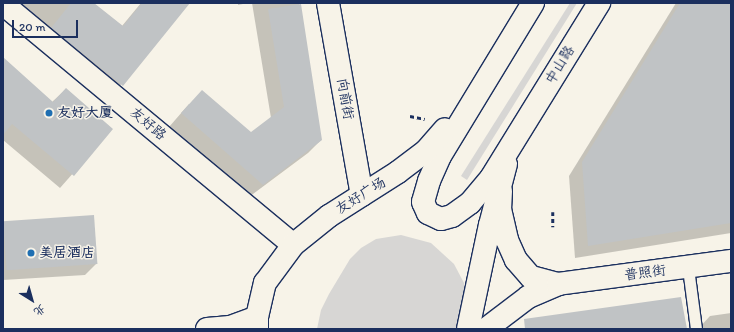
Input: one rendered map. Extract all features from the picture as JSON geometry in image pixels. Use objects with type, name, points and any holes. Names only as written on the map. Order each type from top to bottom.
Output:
[{"type":"main road","name":"向前街","points":[[328,3],[362,195]]},
{"type":"main road","points":[[521,128],[490,178],[470,203],[452,216],[441,219],[428,213],[423,202],[429,181],[440,156],[533,3]]},
{"type":"main road","name":"中山路","points":[[521,128],[599,3]]},
{"type":"main road","name":"友好路","points":[[3,4],[293,245]]},
{"type":"main road","name":"友好广场","points":[[257,323],[265,283],[293,245],[329,216],[425,152],[482,86]]},
{"type":"main road","points":[[468,329],[503,174],[521,128]]},
{"type":"main road","points":[[503,174],[500,209],[507,240],[516,260],[531,277],[558,284]]},
{"type":"main road","name":"普照街","points":[[558,284],[688,268],[731,261]]},
{"type":"main road","points":[[486,329],[528,297],[558,284]]},
{"type":"main road","points":[[207,329],[257,323]]},
{"type":"lane","points":[[688,268],[696,329]]},
{"type":"path","points":[[410,116],[431,120]]},
{"type":"path","points":[[553,212],[553,227]]},
{"type":"shaded area","points":[[570,3],[577,3],[467,180],[461,176]]},
{"type":"shaded area","points":[[401,235],[431,243],[454,264],[464,283],[466,298],[459,329],[317,329],[321,310],[350,259],[361,248],[376,239]]},
{"type":"building","points":[[71,3],[94,3],[123,26],[142,3],[190,3],[123,86],[51,28]]},
{"type":"building","points":[[680,3],[731,3],[731,223],[588,246],[582,162]]},
{"type":"building","points":[[301,4],[322,140],[263,185],[181,113],[202,90],[251,132],[284,107],[268,9]]},
{"type":"building","name":"友好大厦","points":[[3,57],[53,102],[66,88],[113,129],[74,176],[12,124],[3,135]]},
{"type":"building","points":[[94,215],[97,264],[7,270],[3,221]]},
{"type":"building","points":[[681,297],[687,329],[525,329],[524,319]]},
{"type":"place","name":"友好大厦","points":[[49,113]]},
{"type":"place","name":"美居酒店","points":[[31,253]]}]
